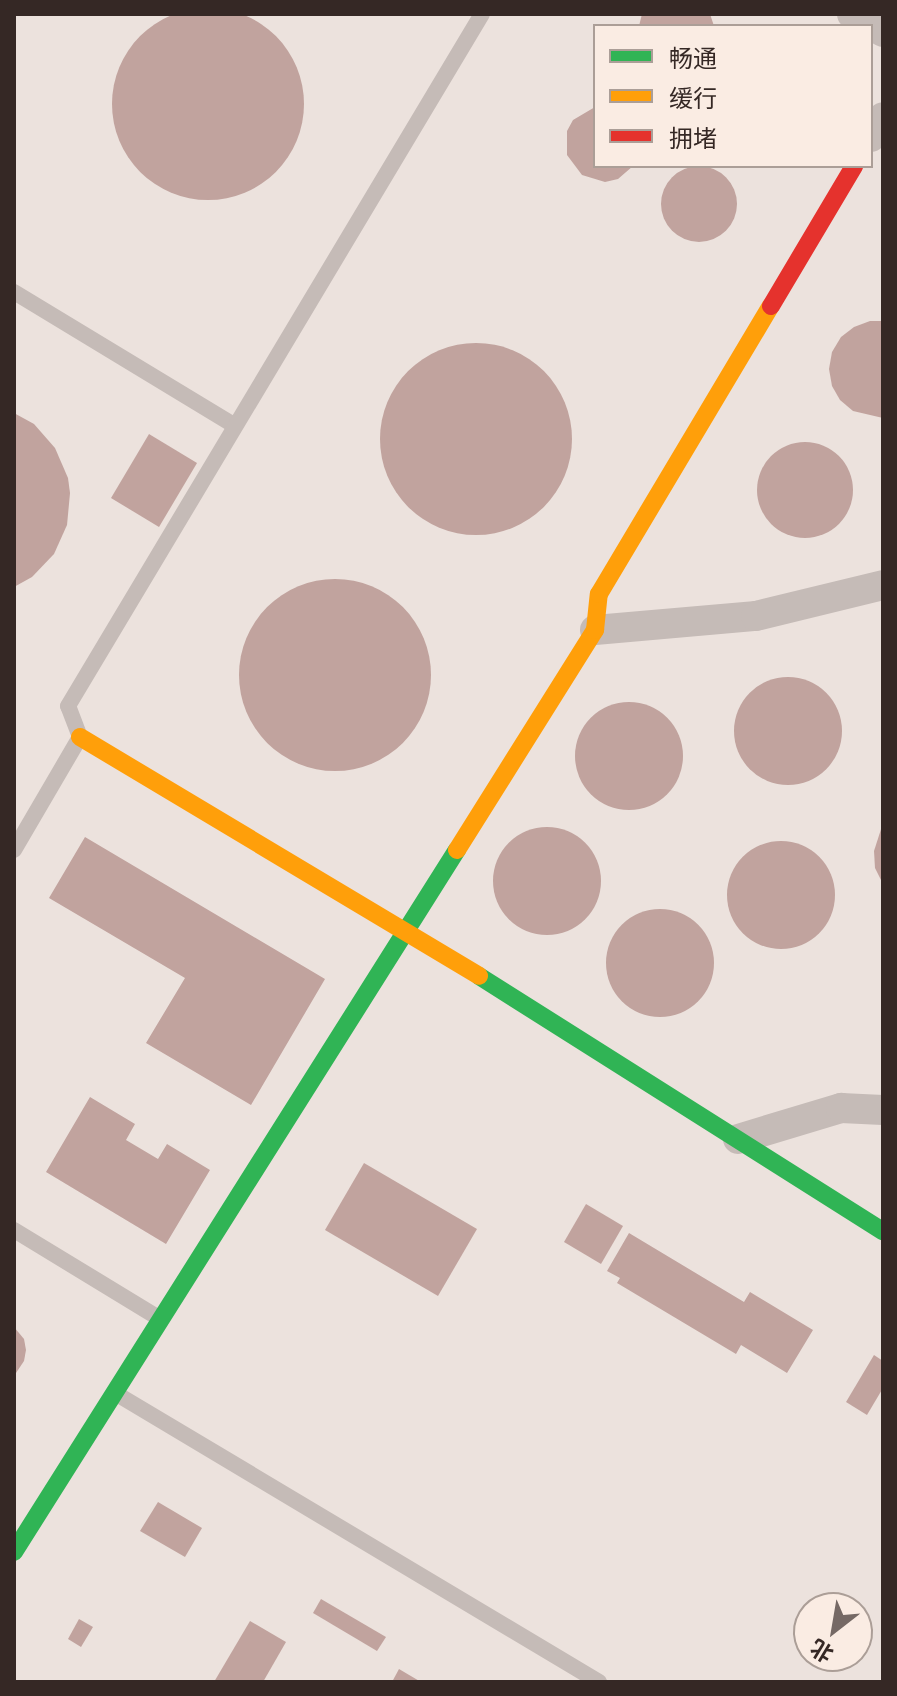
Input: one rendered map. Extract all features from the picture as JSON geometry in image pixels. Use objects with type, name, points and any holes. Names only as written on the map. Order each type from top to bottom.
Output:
[{"type":"street","points":[[14,1552],[404,928],[595,630],[599,594],[853,168]]},
{"type":"street","points":[[595,630],[756,616],[883,585]]},
{"type":"street","points":[[80,737],[404,928],[883,1231]]},
{"type":"street","points":[[738,1139],[841,1108],[883,1110]]},
{"type":"lane","points":[[14,850],[80,737],[68,706],[482,14]]},
{"type":"lane","points":[[14,292],[234,425]]},
{"type":"lane","points":[[14,1230],[160,1319]]},
{"type":"lane","points":[[114,1392],[599,1682]]},
{"type":"building","points":[[208,8],[245,16],[276,36],[296,67],[304,104],[296,141],[276,172],[245,192],[208,200],[171,192],[140,172],[120,141],[112,104],[120,67],[140,36],[171,16]]},
{"type":"building","points":[[642,14],[710,14],[713,24],[640,24]]},
{"type":"building","points":[[593,108],[593,168],[631,168],[618,179],[605,182],[582,175],[567,155],[567,131],[573,120]]},
{"type":"building","points":[[688,168],[710,168],[720,173],[730,183],[736,197],[734,218],[726,231],[713,239],[699,242],[685,239],[672,231],[664,218],[661,204],[664,190],[672,177]]},
{"type":"building","points":[[870,321],[883,321],[883,418],[853,411],[840,400],[832,386],[829,369],[832,352],[841,337],[854,327]]},
{"type":"building","points":[[476,343],[513,350],[544,371],[565,402],[572,439],[565,476],[544,507],[513,528],[476,535],[439,528],[408,507],[387,476],[380,439],[387,402],[408,371],[439,350]]},
{"type":"building","points":[[14,413],[34,424],[55,448],[68,478],[70,493],[67,525],[54,554],[32,577],[14,587]]},
{"type":"building","points":[[149,434],[197,463],[159,527],[111,498]]},
{"type":"building","points":[[805,442],[823,445],[839,456],[850,472],[853,490],[850,508],[839,524],[823,535],[805,538],[787,535],[771,524],[760,508],[757,490],[760,472],[771,456],[787,445]]},
{"type":"building","points":[[335,579],[372,586],[403,607],[424,638],[431,675],[424,712],[403,743],[372,764],[335,771],[298,764],[267,743],[246,712],[239,675],[246,638],[267,607],[298,586]]},
{"type":"building","points":[[788,677],[809,681],[826,693],[838,710],[842,731],[838,752],[826,769],[809,781],[788,785],[767,781],[750,769],[738,752],[734,731],[738,710],[750,693],[767,681]]},
{"type":"building","points":[[629,702],[650,706],[667,718],[679,735],[683,756],[679,777],[667,794],[650,806],[629,810],[608,806],[591,794],[579,777],[575,756],[579,735],[591,718],[608,706]]},
{"type":"building","points":[[883,823],[883,884],[875,868],[874,851]]},
{"type":"building","points":[[547,827],[568,831],[585,843],[597,860],[601,881],[597,902],[585,919],[568,931],[547,935],[526,931],[509,919],[497,902],[493,881],[497,860],[509,843],[526,831]]},
{"type":"building","points":[[85,837],[325,979],[251,1105],[146,1043],[185,978],[49,898]]},
{"type":"building","points":[[781,841],[802,845],[819,857],[831,874],[835,895],[831,916],[819,933],[802,945],[781,949],[760,945],[743,933],[731,916],[727,895],[731,874],[743,857],[760,845]]},
{"type":"building","points":[[660,909],[681,913],[698,925],[710,942],[714,963],[710,984],[698,1001],[681,1013],[660,1017],[639,1013],[622,1001],[610,984],[606,963],[610,942],[622,925],[639,913]]},
{"type":"building","points":[[90,1097],[135,1124],[126,1140],[158,1159],[167,1144],[210,1170],[166,1244],[46,1172]]},
{"type":"building","points":[[364,1163],[477,1229],[438,1296],[325,1230]]},
{"type":"building","points":[[586,1204],[623,1226],[601,1264],[564,1242]]},
{"type":"building","points":[[629,1233],[744,1302],[750,1292],[813,1330],[787,1373],[741,1345],[736,1354],[617,1283],[620,1278],[607,1271]]},
{"type":"building","points":[[14,1327],[24,1339],[26,1350],[24,1361],[14,1376]]},
{"type":"building","points":[[874,1355],[883,1361],[883,1388],[867,1415],[846,1402]]},
{"type":"building","points":[[158,1502],[202,1528],[185,1557],[140,1531]]},
{"type":"building","points":[[321,1599],[386,1637],[377,1651],[313,1613]]},
{"type":"building","points":[[79,1619],[93,1627],[81,1647],[68,1639]]},
{"type":"building","points":[[250,1621],[286,1642],[263,1682],[214,1682]]},
{"type":"building","points":[[399,1669],[421,1682],[392,1682]]},
{"type":"traffic: fast","points":[[14,1552],[457,850]]},
{"type":"traffic: fast","points":[[479,976],[883,1231]]},
{"type":"traffic: slow","points":[[457,850],[595,630],[599,594],[771,306]]},
{"type":"traffic: slow","points":[[80,737],[479,976]]},
{"type":"traffic: jam","points":[[771,306],[853,168]]}]
